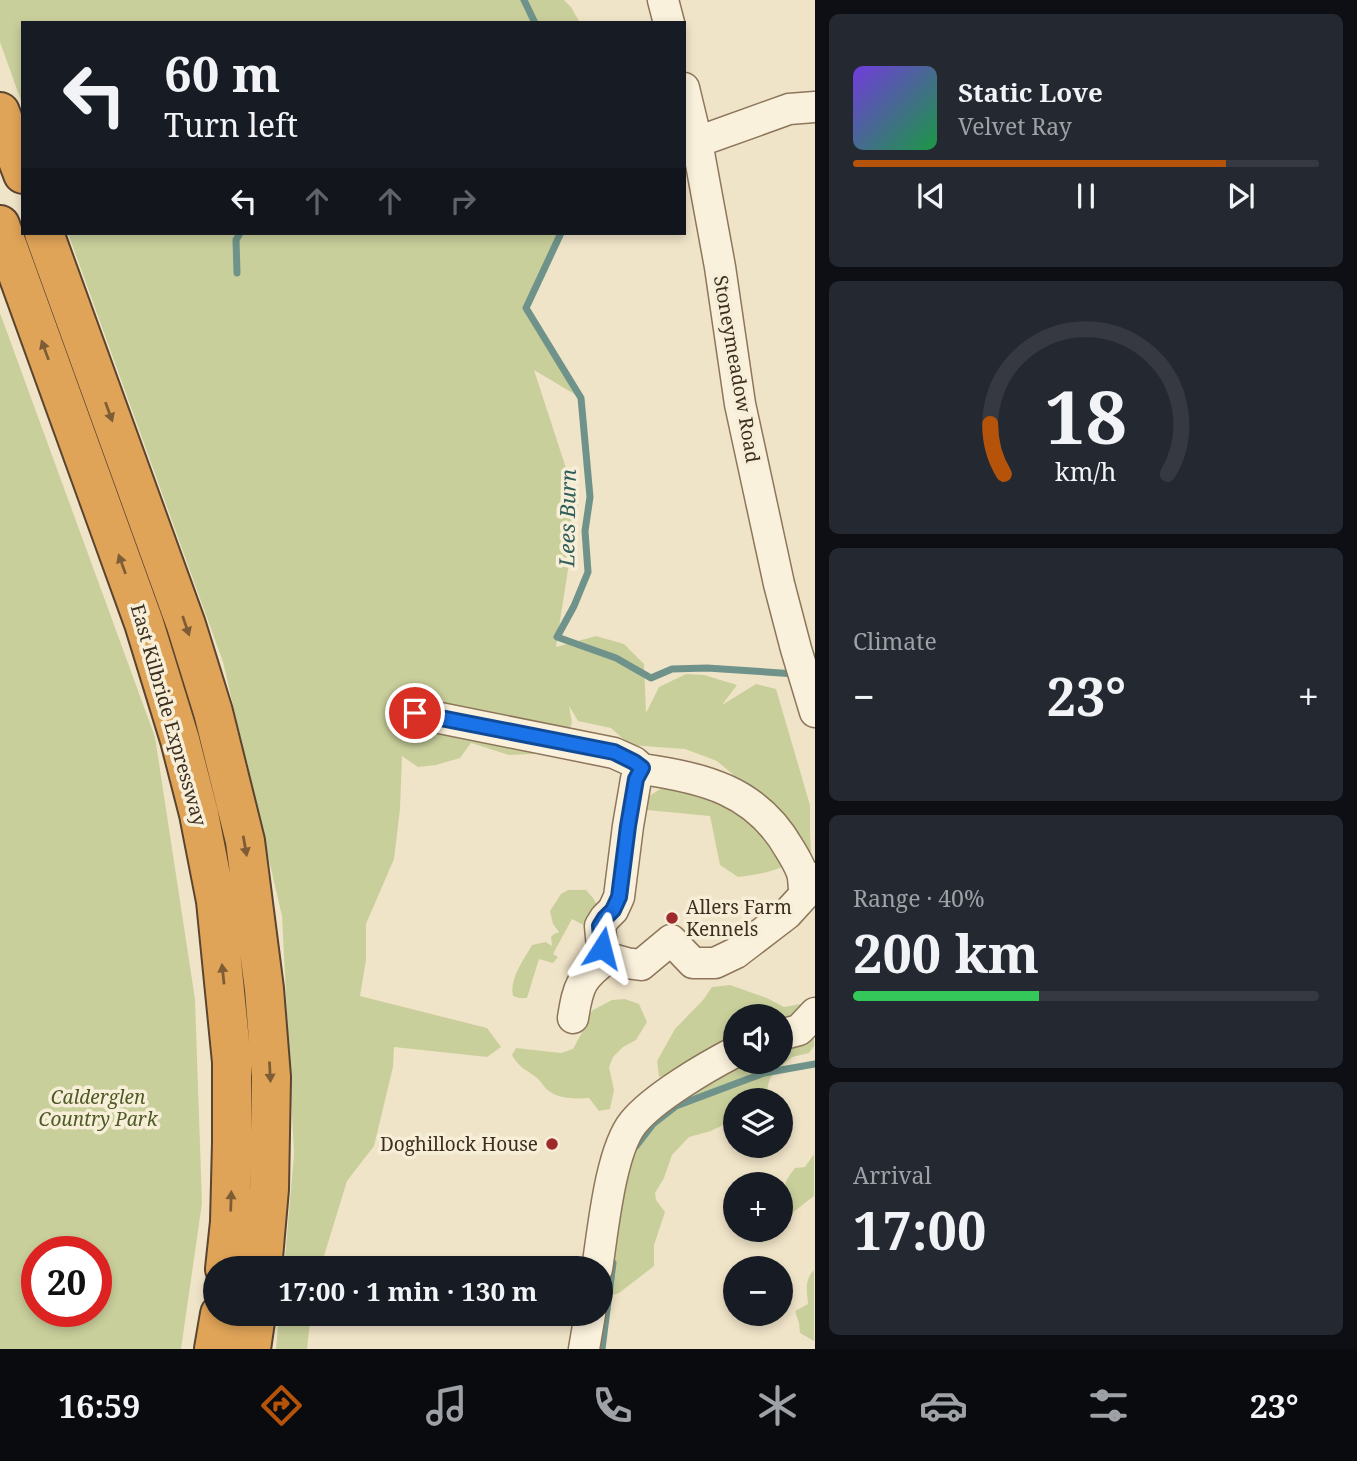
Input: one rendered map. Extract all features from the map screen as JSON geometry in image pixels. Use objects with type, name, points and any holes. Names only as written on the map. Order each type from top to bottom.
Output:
[{"type":"highway","points":[[0,112],[21,169]]},
{"type":"highway","name":"East Kilbride Expressway","points":[[0,225],[144,623],[200,814],[216,901],[232,1062],[230,1222],[226,1256]]},
{"type":"highway","name":"East Kilbride Expressway","points":[[45,235],[186,625],[213,712],[245,841],[264,989],[271,1077],[269,1189],[263,1256]]},
{"type":"highway","points":[[214,1349],[218,1326]]},
{"type":"highway","points":[[251,1349],[254,1326]]},
{"type":"street","points":[[663,0],[668,21]]},
{"type":"street","name":"Stoneymeadow Road","points":[[686,96],[720,267],[740,404],[779,584],[814,712]]},
{"type":"street","points":[[697,142],[789,109],[814,107]]},
{"type":"street","points":[[415,713],[614,752],[642,768],[703,780],[733,793],[757,808],[782,836],[810,890],[787,914],[736,953],[715,962],[692,963],[671,940],[641,965],[608,958],[602,948],[600,926],[613,910],[619,897],[636,779],[642,768]]},
{"type":"street","points":[[573,1018],[576,997],[589,972],[608,958]]},
{"type":"street","points":[[793,1032],[799,1030],[814,1013]]},
{"type":"street","points":[[599,1256],[612,1178],[620,1148],[632,1124],[655,1101],[723,1059]]},
{"type":"street","points":[[584,1349],[588,1326]]},
{"type":"green space","points":[[0,0],[564,0],[579,21],[21,21],[21,100],[0,42]]},
{"type":"green space","points":[[69,235],[560,235],[526,308],[581,398],[534,370],[578,505],[556,647],[596,636],[624,644],[644,664],[646,713],[659,687],[686,674],[704,675],[737,685],[722,705],[756,684],[776,689],[810,805],[811,852],[776,869],[738,877],[720,865],[710,816],[647,810],[649,796],[664,787],[689,789],[756,819],[744,784],[717,761],[685,749],[630,745],[611,728],[578,721],[569,706],[572,723],[559,753],[509,755],[471,743],[460,758],[436,765],[418,767],[402,756],[400,809],[394,859],[366,924],[366,960],[360,996],[487,1028],[501,1047],[487,1057],[394,1047],[393,1067],[374,1146],[347,1181],[324,1256],[285,1256],[294,1154],[282,916],[223,662]]},
{"type":"green space","name":"Calderglen Country Park","points":[[0,313],[155,737],[195,999],[202,1203],[181,1349],[0,1349]]},
{"type":"green space","points":[[568,890],[586,890],[599,908],[587,927],[572,919],[553,954],[558,957],[553,963],[539,959],[527,998],[513,996],[515,976],[532,945],[546,942],[552,946],[551,937],[559,932],[553,924],[550,911],[561,894]]},
{"type":"green space","points":[[730,985],[778,1004],[723,1004],[723,1074],[774,1074],[767,1088],[723,1088],[723,1125],[689,1137],[672,1155],[655,1193],[656,1200],[665,1212],[654,1245],[654,1266],[613,1295],[614,1206],[620,1176],[645,1127],[676,1106],[709,1077],[673,1073],[659,1077],[657,1061],[675,1029],[712,987]]},
{"type":"green space","points":[[625,999],[639,1004],[647,1022],[636,1040],[613,1057],[609,1067],[614,1090],[610,1109],[599,1111],[589,1098],[568,1098],[553,1094],[512,1055],[516,1048],[561,1053],[573,1049],[586,1025],[588,1015],[593,1010],[612,1000]]},
{"type":"green space","points":[[814,1004],[814,1046],[809,1053],[793,1057],[793,1005]]},
{"type":"green space","points":[[814,1154],[814,1196],[793,1212],[792,1172],[795,1168],[805,1167]]},
{"type":"green space","points":[[814,1270],[814,1341],[800,1333],[795,1311],[808,1304],[807,1282]]},
{"type":"green space","points":[[278,1326],[310,1326],[307,1349],[276,1349]]},
{"type":"waterway","name":"Lees Burn","points":[[524,0],[534,21]]},
{"type":"waterway","points":[[237,273],[236,240],[239,235]]},
{"type":"waterway","name":"Lees Burn","points":[[560,235],[526,308],[581,398],[590,497],[585,531],[588,572],[557,637],[616,658],[651,678],[672,669],[707,668],[796,674]]},
{"type":"waterway","name":"Lees Burn","points":[[636,1146],[653,1124],[676,1106],[764,1073],[815,1064]]},
{"type":"waterway","name":"Lees Burn","points":[[602,1349],[605,1326]]},
{"type":"place","name":"Allers Farm Kennels","points":[[672,918]]},
{"type":"place","name":"Doghillock House","points":[[552,1144]]},
{"type":"route","points":[[415,713],[614,752],[642,768],[636,779],[619,897],[613,910],[600,926],[602,948]]}]
